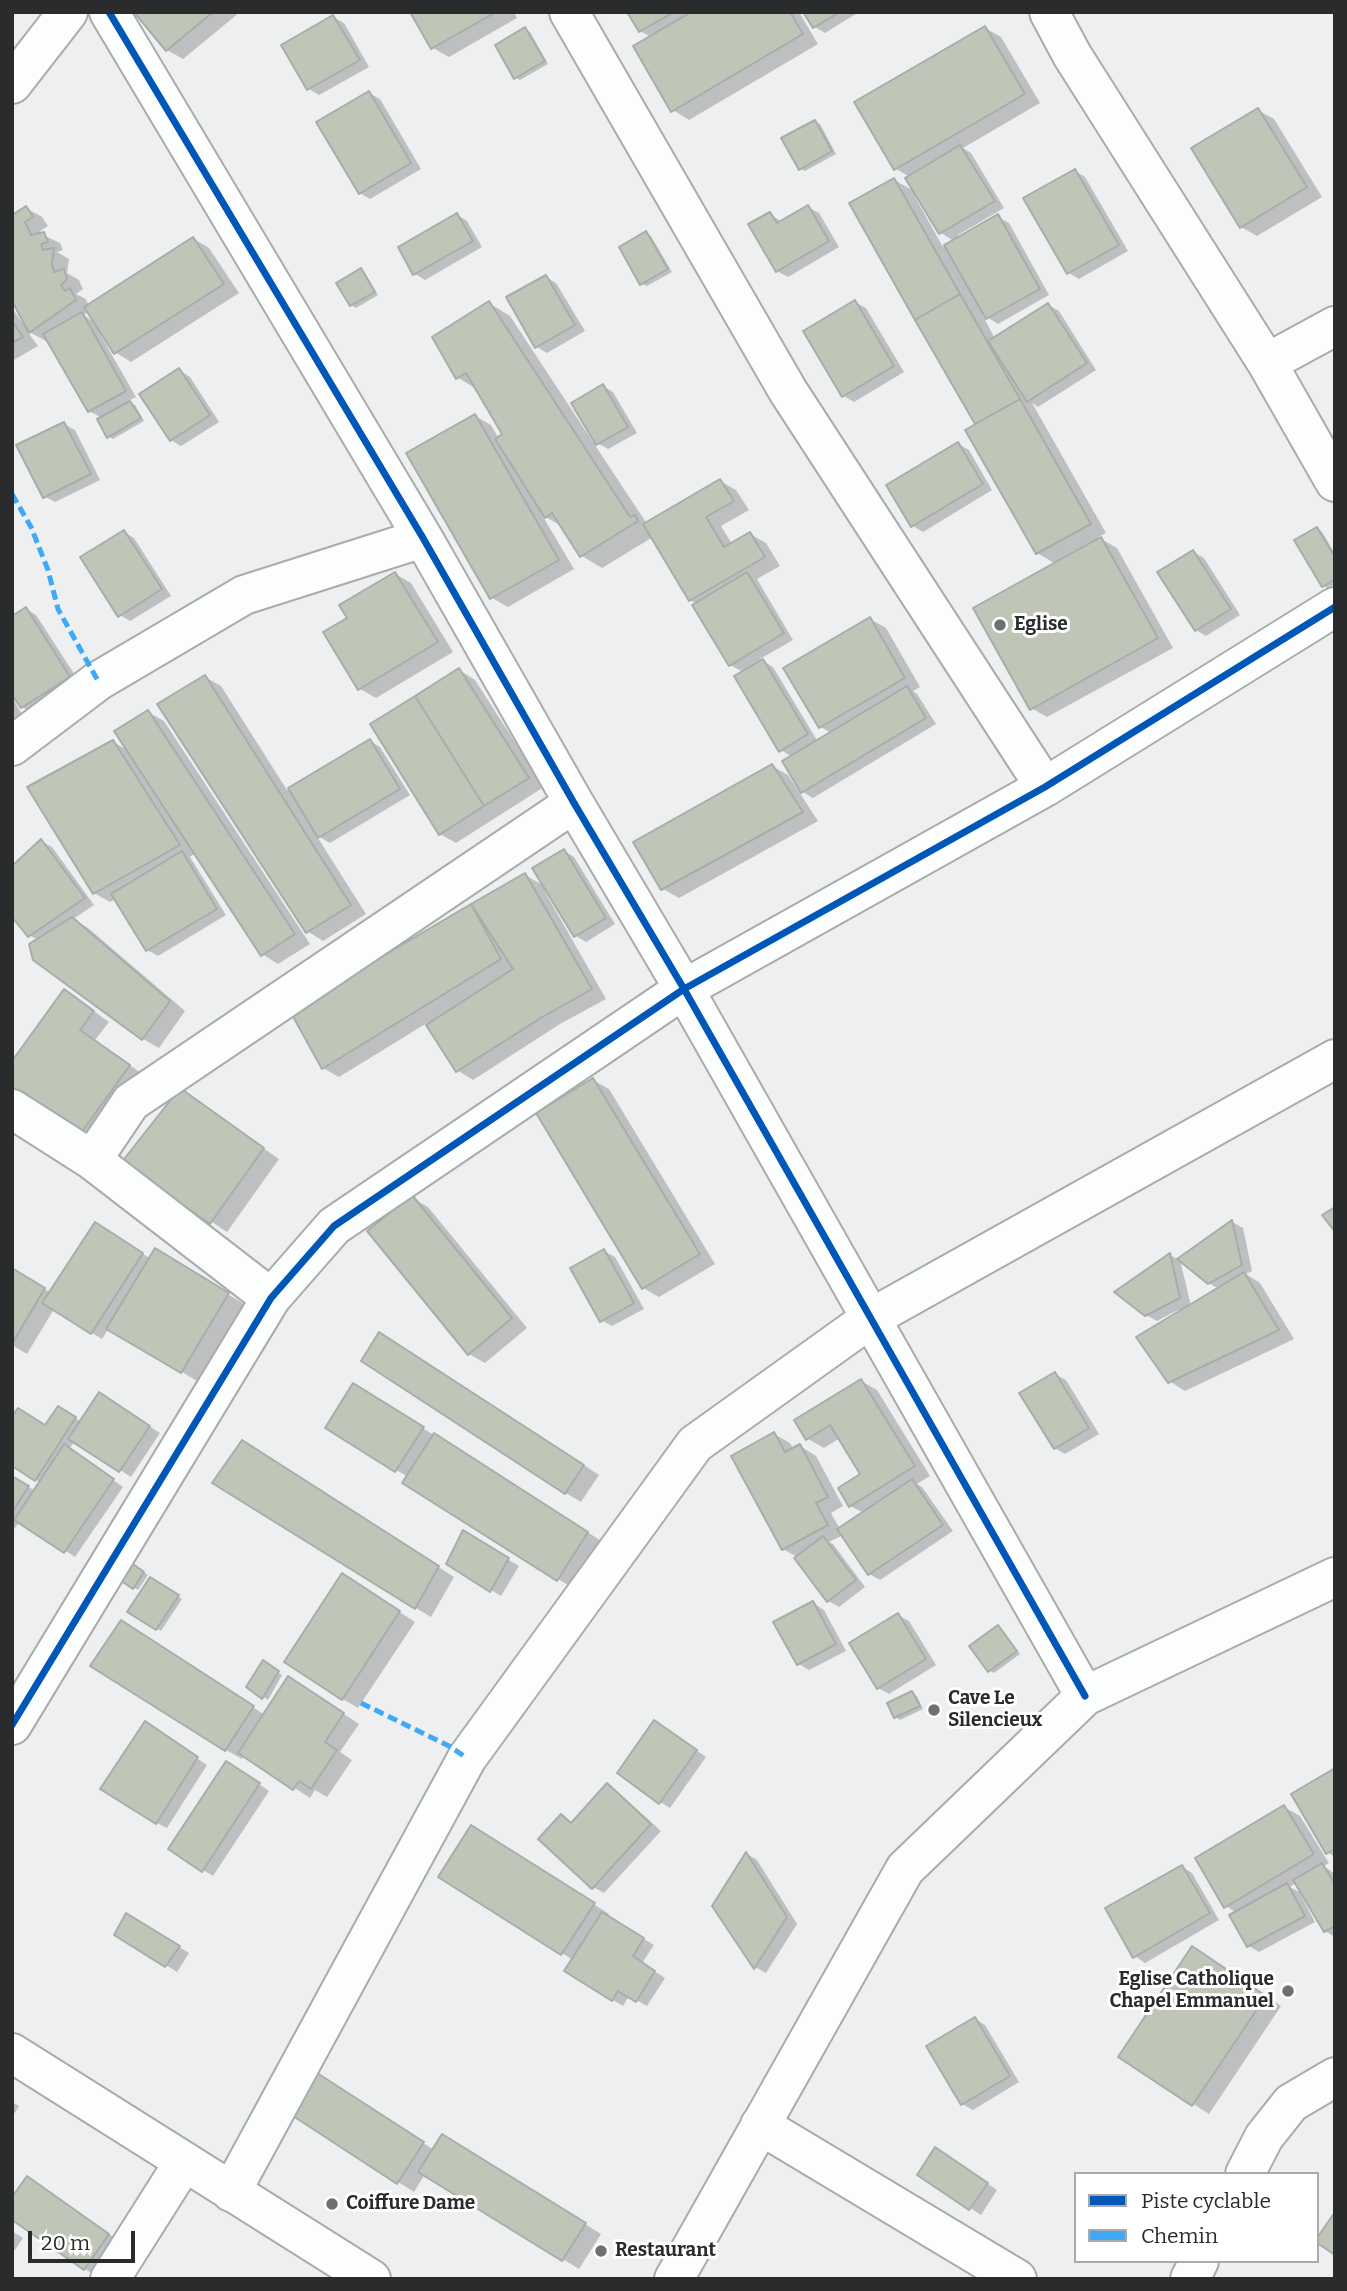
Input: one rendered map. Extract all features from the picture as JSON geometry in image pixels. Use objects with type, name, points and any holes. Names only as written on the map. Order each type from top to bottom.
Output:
[{"type":"street","points":[[12,84],[68,12]]},
{"type":"street","points":[[109,12],[423,538],[684,989],[1085,1696]]},
{"type":"street","points":[[569,12],[788,391],[1045,787]]},
{"type":"street","points":[[1049,12],[1079,66],[1267,363],[1335,482]]},
{"type":"street","points":[[1267,363],[1335,326]]},
{"type":"street","points":[[12,746],[98,681],[244,595],[423,538]]},
{"type":"street","points":[[12,1725],[271,1298],[334,1226],[684,989],[1045,787],[1335,607]]},
{"type":"street","points":[[92,1160],[131,1102],[574,803]]},
{"type":"street","points":[[231,2192],[467,1758],[695,1444],[871,1318],[1335,1059]]},
{"type":"street","points":[[12,1110],[92,1160],[271,1298]]},
{"type":"street","points":[[674,2279],[905,1869],[1085,1696],[1335,1577]]},
{"type":"street","points":[[12,2053],[370,2279]]},
{"type":"street","points":[[1246,2172],[1264,2137],[1291,2103],[1335,2077]]},
{"type":"street","points":[[761,2125],[1017,2279]]},
{"type":"street","points":[[110,2279],[184,2162]]},
{"type":"street","points":[[1190,2279],[1198,2263]]},
{"type":"building","points":[[134,12],[213,12],[166,51]]},
{"type":"building","points":[[410,12],[496,12],[431,49]]},
{"type":"building","points":[[627,12],[674,12],[639,32]]},
{"type":"building","points":[[691,12],[790,12],[803,34],[671,112],[633,46]]},
{"type":"building","points":[[803,12],[840,12],[813,28]]},
{"type":"building","points":[[333,15],[360,60],[307,90],[281,45]]},
{"type":"building","points":[[985,26],[1025,94],[894,170],[854,102]]},
{"type":"building","points":[[525,27],[545,61],[514,79],[495,45]]},
{"type":"building","points":[[369,91],[411,163],[359,194],[316,122]]},
{"type":"building","points":[[1258,108],[1307,187],[1240,228],[1191,148]]},
{"type":"building","points":[[815,120],[832,151],[799,170],[781,138]]},
{"type":"building","points":[[960,145],[995,201],[939,234],[905,178]]},
{"type":"building","points":[[1075,169],[1119,245],[1067,274],[1023,198]]},
{"type":"building","points":[[894,178],[960,294],[915,320],[849,203]]},
{"type":"building","points":[[808,205],[829,241],[776,272],[748,224],[770,212],[777,223]]},
{"type":"building","points":[[26,206],[33,217],[25,222],[31,235],[44,232],[48,242],[41,244],[43,250],[54,248],[54,272],[64,269],[67,279],[61,285],[65,291],[70,288],[76,300],[29,333],[12,301],[12,215]]},
{"type":"building","points":[[457,213],[473,241],[413,275],[398,247]]},
{"type":"building","points":[[998,214],[1040,289],[986,319],[944,245]]},
{"type":"building","points":[[646,231],[668,269],[640,285],[619,247]]},
{"type":"building","points":[[193,237],[224,284],[114,354],[84,307]]},
{"type":"building","points":[[361,268],[375,292],[350,306],[336,283]]},
{"type":"building","points":[[546,275],[575,325],[535,348],[506,297]]},
{"type":"building","points":[[960,294],[1020,399],[975,424],[915,320]]},
{"type":"building","points":[[855,300],[894,366],[842,397],[803,331]]},
{"type":"building","points":[[489,301],[630,517],[635,515],[638,521],[580,557],[552,513],[545,518],[495,439],[502,434],[466,373],[456,379],[432,337]]},
{"type":"building","points":[[1048,303],[1087,363],[1027,402],[988,341]]},
{"type":"building","points":[[82,312],[126,391],[88,412],[43,334]]},
{"type":"building","points":[[12,321],[23,337],[12,343]]},
{"type":"building","points":[[179,368],[210,415],[170,441],[139,394]]},
{"type":"building","points":[[603,384],[628,427],[596,445],[571,403]]},
{"type":"building","points":[[1020,399],[1091,524],[1036,554],[965,430]]},
{"type":"building","points":[[130,401],[141,418],[107,438],[97,419]]},
{"type":"building","points":[[475,414],[559,560],[490,599],[406,453]]},
{"type":"building","points":[[64,422],[91,474],[43,498],[16,445]]},
{"type":"building","points":[[958,442],[983,484],[911,527],[886,485]]},
{"type":"building","points":[[720,479],[734,501],[706,517],[724,547],[750,532],[765,557],[689,601],[643,524]]},
{"type":"building","points":[[1317,527],[1335,557],[1335,579],[1322,587],[1294,540]]},
{"type":"building","points":[[124,530],[162,589],[118,617],[80,557]]},
{"type":"building","points":[[1101,537],[1158,638],[1030,710],[973,608]]},
{"type":"building","points":[[1193,550],[1231,609],[1195,631],[1157,572]]},
{"type":"building","points":[[395,572],[438,642],[358,690],[323,632],[347,618],[339,605]]},
{"type":"building","points":[[747,572],[784,633],[729,666],[692,605]]},
{"type":"building","points":[[26,607],[70,677],[21,708],[12,695],[12,616]]},
{"type":"building","points":[[870,617],[905,678],[819,728],[783,668]]},
{"type":"building","points":[[763,659],[808,734],[779,752],[734,676]]},
{"type":"building","points":[[459,668],[529,778],[484,806],[415,696]]},
{"type":"building","points":[[205,675],[351,905],[306,933],[157,704]]},
{"type":"building","points":[[907,686],[926,718],[801,793],[782,761]]},
{"type":"building","points":[[415,696],[484,806],[439,835],[370,724]]},
{"type":"building","points":[[148,710],[295,934],[261,956],[114,731]]},
{"type":"building","points":[[370,739],[400,789],[318,838],[288,788]]},
{"type":"building","points":[[113,740],[180,845],[93,894],[27,787]]},
{"type":"building","points":[[772,764],[803,812],[661,890],[633,842]]},
{"type":"building","points":[[41,839],[85,898],[28,937],[12,917],[12,866]]},
{"type":"building","points":[[564,849],[606,918],[574,937],[532,868]]},
{"type":"building","points":[[182,851],[217,909],[146,951],[111,894]]},
{"type":"building","points":[[525,873],[592,989],[456,1072],[426,1025],[513,969],[471,904]]},
{"type":"building","points":[[471,904],[501,959],[322,1069],[290,1011]]},
{"type":"building","points":[[72,917],[170,1001],[142,1040],[33,960],[29,944]]},
{"type":"building","points":[[64,989],[94,1011],[80,1030],[130,1065],[78,1137],[12,1090],[12,1061]]},
{"type":"building","points":[[593,1078],[700,1254],[642,1289],[536,1113]]},
{"type":"building","points":[[180,1088],[264,1148],[210,1224],[121,1163]]},
{"type":"building","points":[[412,1195],[512,1318],[468,1355],[367,1231]]},
{"type":"building","points":[[1335,1207],[1335,1232],[1322,1215]]},
{"type":"building","points":[[1232,1220],[1242,1265],[1208,1284],[1177,1259]]},
{"type":"building","points":[[95,1222],[143,1253],[91,1334],[42,1303]]},
{"type":"building","points":[[155,1248],[229,1293],[181,1373],[106,1329]]},
{"type":"building","points":[[604,1249],[634,1303],[600,1322],[570,1268]]},
{"type":"building","points":[[1170,1253],[1180,1298],[1145,1316],[1114,1292]]},
{"type":"building","points":[[12,1268],[45,1288],[12,1344]]},
{"type":"building","points":[[1244,1272],[1279,1330],[1168,1383],[1136,1337]]},
{"type":"building","points":[[379,1332],[584,1465],[565,1494],[361,1361]]},
{"type":"building","points":[[1055,1372],[1089,1428],[1054,1449],[1019,1393]]},
{"type":"building","points":[[861,1379],[915,1466],[849,1507],[838,1488],[860,1474],[830,1425],[806,1440],[794,1420]]},
{"type":"building","points":[[353,1383],[424,1427],[395,1472],[325,1428]]},
{"type":"building","points":[[99,1392],[150,1426],[119,1472],[68,1439]]},
{"type":"building","points":[[58,1406],[76,1417],[35,1481],[12,1466],[12,1416],[18,1408],[45,1425]]},
{"type":"building","points":[[774,1432],[785,1452],[800,1444],[828,1497],[816,1503],[828,1525],[782,1550],[731,1456]]},
{"type":"building","points":[[434,1433],[588,1532],[557,1581],[402,1483]]},
{"type":"building","points":[[242,1440],[439,1566],[415,1609],[212,1483]]},
{"type":"building","points":[[64,1444],[114,1479],[64,1553],[14,1520]]},
{"type":"building","points":[[12,1476],[29,1486],[12,1512]]},
{"type":"building","points":[[912,1479],[943,1525],[868,1575],[837,1529]]},
{"type":"building","points":[[463,1530],[509,1558],[490,1592],[446,1564]]},
{"type":"building","points":[[823,1536],[856,1580],[827,1602],[794,1558]]},
{"type":"building","points":[[129,1561],[144,1572],[133,1589],[117,1578]]},
{"type":"building","points":[[342,1573],[400,1611],[342,1700],[284,1662]]},
{"type":"building","points":[[150,1577],[179,1595],[156,1630],[127,1612]]},
{"type":"building","points":[[813,1601],[836,1644],[797,1665],[773,1622]]},
{"type":"building","points":[[898,1613],[926,1659],[877,1689],[849,1643]]},
{"type":"building","points":[[121,1620],[254,1706],[225,1751],[90,1666]]},
{"type":"building","points":[[998,1625],[1017,1651],[988,1672],[969,1646]]},
{"type":"building","points":[[263,1660],[279,1671],[262,1699],[246,1687]]},
{"type":"building","points":[[288,1676],[344,1713],[325,1742],[337,1750],[311,1789],[299,1781],[293,1790],[238,1753]]},
{"type":"building","points":[[912,1691],[920,1706],[894,1718],[887,1703]]},
{"type":"building","points":[[654,1720],[697,1750],[659,1804],[617,1773]]},
{"type":"building","points":[[145,1721],[198,1757],[156,1824],[100,1789]]},
{"type":"building","points":[[226,1761],[260,1783],[202,1872],[168,1849]]},
{"type":"building","points":[[1335,1768],[1335,1849],[1326,1854],[1291,1794]]},
{"type":"building","points":[[607,1783],[651,1824],[592,1889],[538,1839],[561,1814],[571,1823]]},
{"type":"building","points":[[1284,1805],[1314,1854],[1224,1908],[1195,1858]]},
{"type":"building","points":[[471,1825],[595,1903],[561,1955],[438,1877]]},
{"type":"building","points":[[746,1852],[787,1917],[754,1969],[712,1906]]},
{"type":"building","points":[[1322,1863],[1335,1884],[1335,1926],[1324,1932],[1293,1880]]},
{"type":"building","points":[[1182,1865],[1210,1913],[1133,1958],[1105,1908]]},
{"type":"building","points":[[1287,1883],[1305,1916],[1247,1947],[1229,1915]]},
{"type":"building","points":[[602,1912],[644,1938],[633,1956],[655,1971],[636,2002],[618,1991],[612,2001],[564,1971]]},
{"type":"building","points":[[126,1913],[180,1946],[165,1967],[114,1935]]},
{"type":"building","points":[[1192,1946],[1266,1996],[1192,2106],[1118,2057]]},
{"type":"building","points":[[975,2017],[1010,2076],[961,2105],[926,2046]]},
{"type":"building","points":[[314,2071],[424,2142],[397,2184],[287,2112]]},
{"type":"building","points":[[442,2134],[586,2223],[562,2261],[418,2172]]},
{"type":"building","points":[[935,2147],[988,2183],[969,2210],[917,2175]]},
{"type":"building","points":[[27,2176],[109,2234],[84,2270],[12,2220],[12,2197]]},
{"type":"building","points":[[1335,2212],[1335,2255],[1319,2244],[1319,2235]]},
{"type":"marked path","points":[[12,494],[31,527],[48,570],[58,609],[98,681]]},
{"type":"marked path","points":[[361,1703],[449,1746],[467,1758]]},
{"type":"cycle path","points":[[109,12],[423,538],[684,989],[1085,1696]]},
{"type":"cycle path","points":[[12,1725],[271,1298],[334,1226],[684,989],[1045,787],[1335,607]]},
{"type":"place","name":"Eglise","points":[[1000,625]]},
{"type":"place","name":"Cave Le Silencieux","points":[[934,1710]]},
{"type":"place","name":"Eglise Catholique Chapel Emmanuel","points":[[1288,1991]]},
{"type":"place","name":"Coiffure Dame","points":[[332,2204]]},
{"type":"place","name":"Restaurant","points":[[601,2251]]}]
